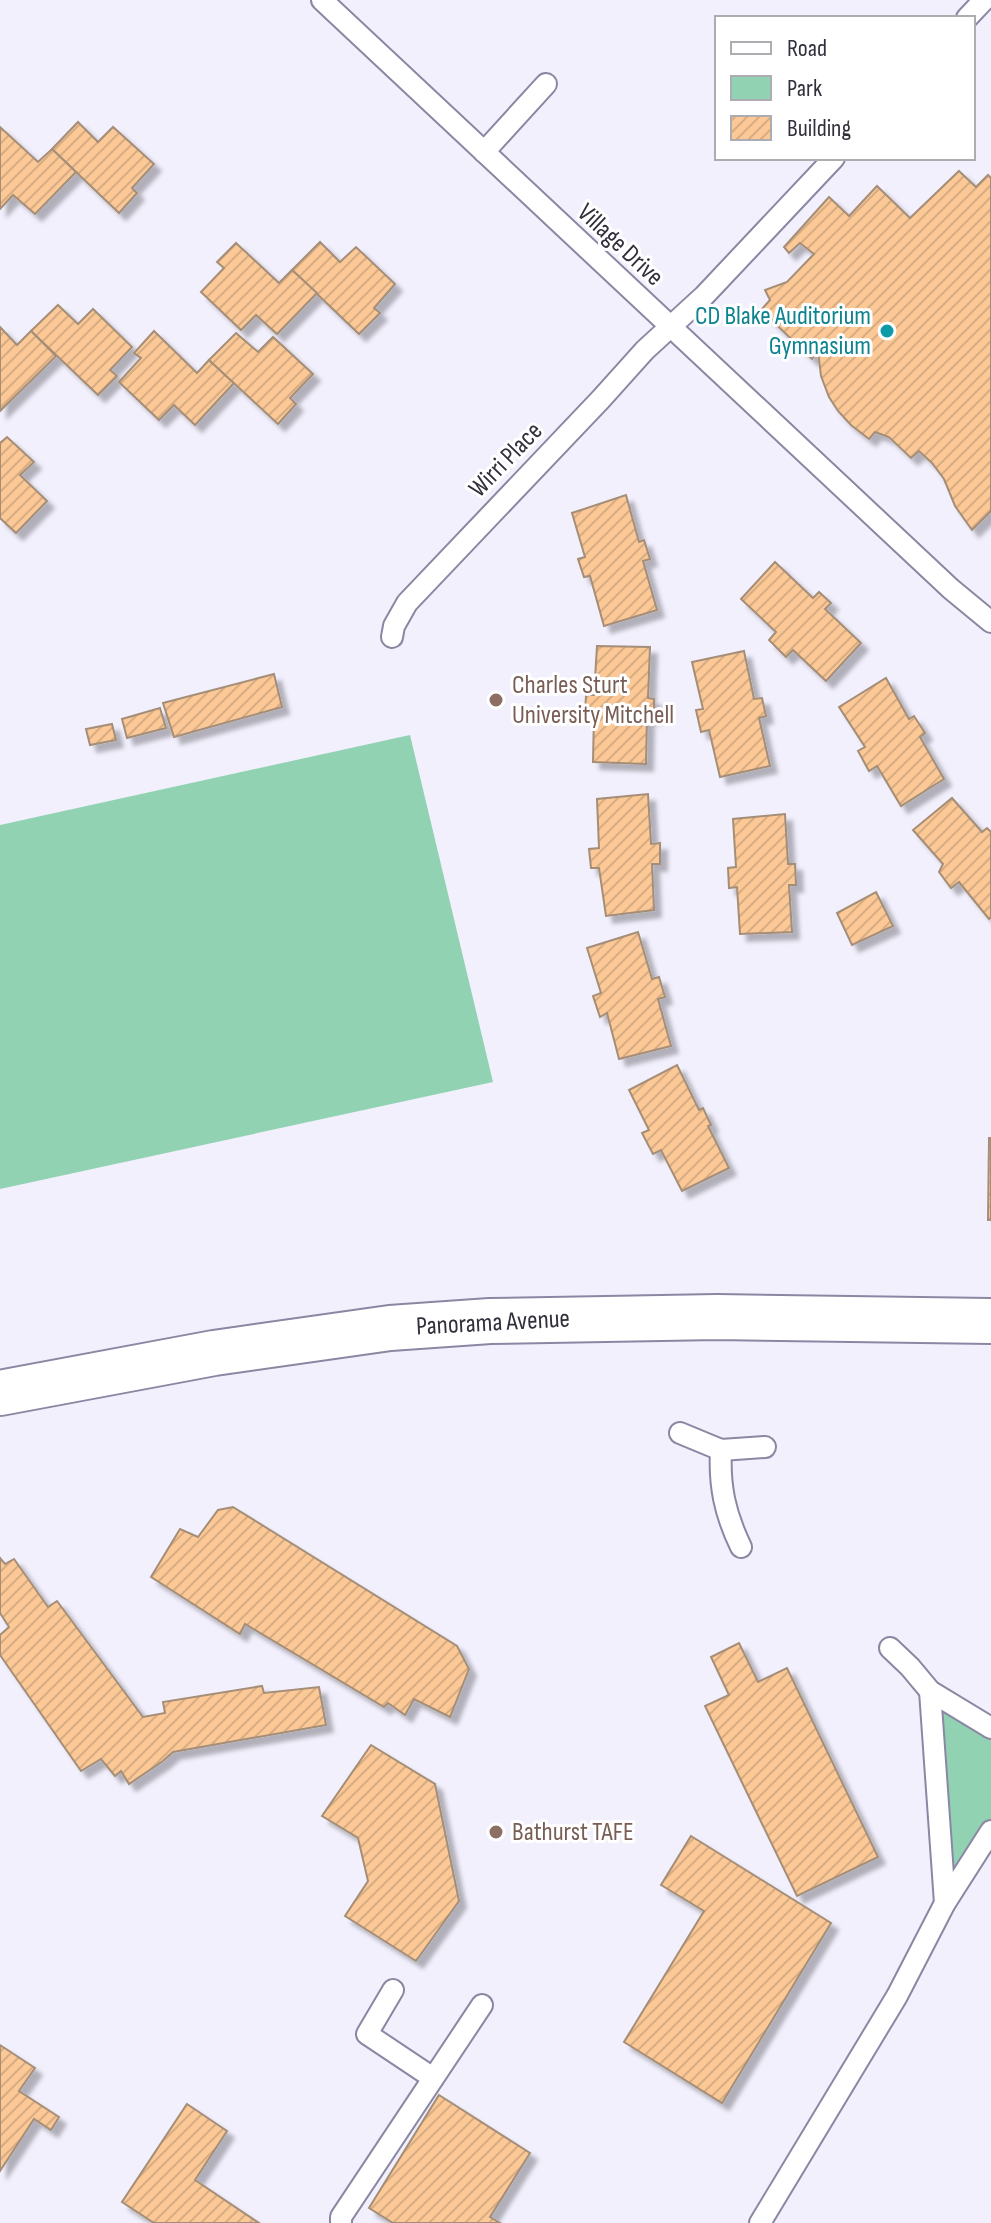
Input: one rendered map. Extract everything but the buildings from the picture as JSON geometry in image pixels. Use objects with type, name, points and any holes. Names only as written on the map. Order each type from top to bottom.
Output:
[{"type":"street","name":"Panorama Avenue","points":[[0,1393],[214,1353],[390,1328],[490,1321],[717,1317],[991,1321]]},
{"type":"lane","name":"Village Drive","points":[[322,0],[951,589],[991,622]]},
{"type":"lane","points":[[969,16],[984,0]]},
{"type":"lane","points":[[484,152],[546,84]]},
{"type":"lane","name":"Wirri Place","points":[[392,637],[394,626],[407,603],[645,350],[704,296],[832,160]]},
{"type":"lane","points":[[680,1433],[721,1450],[765,1447]]},
{"type":"lane","points":[[721,1450],[723,1499],[741,1547]]},
{"type":"lane","points":[[890,1648],[930,1691],[991,1728]]},
{"type":"lane","points":[[930,1691],[945,1903]]},
{"type":"lane","points":[[760,2223],[897,1996],[945,1903],[991,1831]]},
{"type":"lane","points":[[393,1990],[367,2034],[433,2078]]},
{"type":"lane","points":[[341,2223],[341,2217],[482,2005]]},
{"type":"green space","points":[[410,735],[493,1082],[0,1189],[0,825]]},
{"type":"green space","points":[[930,1691],[991,1728],[991,1831],[945,1903]]},
{"type":"place","name":"CD Blake Auditorium Gymnasium","points":[[887,331]]},
{"type":"place","name":"Charles Sturt University Mitchell","points":[[496,700]]},
{"type":"place","name":"Bathurst TAFE","points":[[496,1832]]}]
